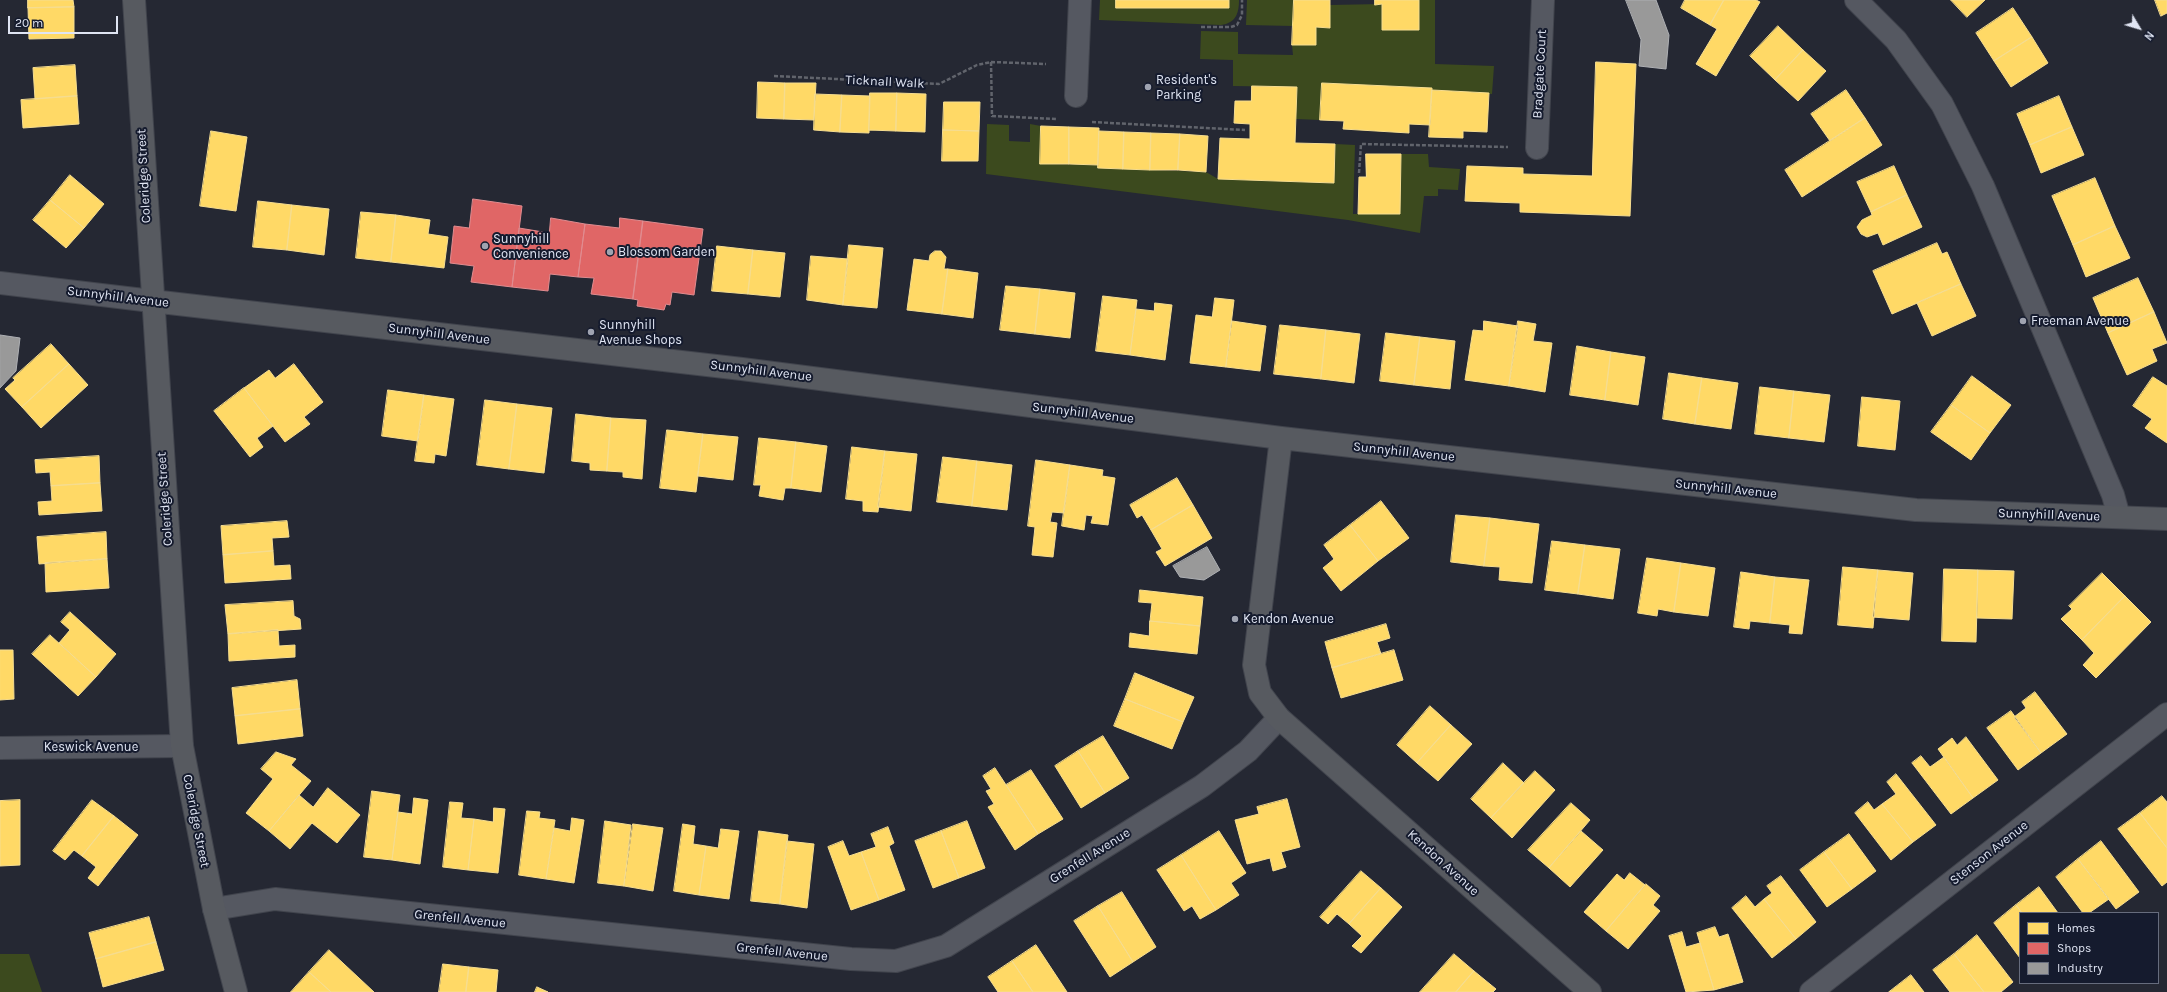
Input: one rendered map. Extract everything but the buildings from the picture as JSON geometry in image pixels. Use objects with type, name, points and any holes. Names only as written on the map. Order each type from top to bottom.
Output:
[{"type":"street","name":"Coleridge Street","points":[[134,0],[152,301],[182,746],[214,909],[236,992]]},
{"type":"street","points":[[1076,96],[1080,0]]},
{"type":"street","name":"Bradgate Court","points":[[1537,148],[1544,0]]},
{"type":"street","points":[[1856,0],[1896,40],[1942,104],[1983,186],[2113,495],[2119,517]]},
{"type":"street","name":"Sunnyhill Avenue","points":[[0,283],[742,369],[1281,438],[1916,510],[2167,519]]},
{"type":"street","name":"Kendon Avenue","points":[[1281,438],[1254,665],[1260,693],[1279,718],[1590,992]]},
{"type":"street","name":"Stenson Avenue","points":[[1811,992],[2167,714]]},
{"type":"street","name":"Grenfell Avenue","points":[[214,909],[275,899],[851,959],[896,960],[946,946],[1195,790],[1248,751],[1279,718]]},
{"type":"street","name":"Keswick Avenue","points":[[0,748],[182,746]]},
{"type":"path","points":[[1201,27],[1231,27],[1237,25],[1242,15],[1242,0]]},
{"type":"path","name":"Ticknall Walk","points":[[774,76],[939,84],[977,65],[991,62],[1078,65]]},
{"type":"path","points":[[1360,173],[1361,144],[1537,148]]},
{"type":"green space","points":[[1100,0],[1116,0],[1116,8],[1228,8],[1229,0],[1239,0],[1236,17],[1230,22],[1221,25],[1099,20]]},
{"type":"green space","points":[[1247,0],[1294,0],[1293,26],[1246,25]]},
{"type":"green space","points":[[1419,0],[1435,0],[1435,64],[1494,66],[1492,94],[1432,90],[1431,88],[1322,83],[1320,120],[1296,119],[1297,87],[1233,86],[1233,60],[1200,59],[1201,31],[1238,32],[1238,54],[1293,55],[1292,45],[1315,45],[1316,27],[1330,28],[1330,5],[1382,4],[1419,30]]},
{"type":"green space","points":[[987,124],[1009,125],[1009,141],[1030,142],[1030,124],[1041,126],[1041,164],[1098,165],[1098,168],[1206,172],[1218,179],[1333,183],[1335,144],[1355,145],[1353,214],[1400,214],[1401,154],[1428,154],[1429,167],[1460,169],[1458,190],[1438,189],[1438,196],[1424,196],[1420,233],[1348,220],[986,174]]},
{"type":"green space","points":[[0,954],[29,954],[42,992],[0,992]]},
{"type":"place","name":"Resident's Parking","points":[[1148,87]]},
{"type":"place","name":"Sunnyhill Convenience","points":[[485,246]]},
{"type":"place","name":"Blossom Garden","points":[[610,252]]},
{"type":"place","name":"Freeman Avenue","points":[[2023,321]]},
{"type":"place","name":"Sunnyhill Avenue Shops","points":[[591,332]]},
{"type":"place","name":"Kendon Avenue","points":[[1235,619]]}]
